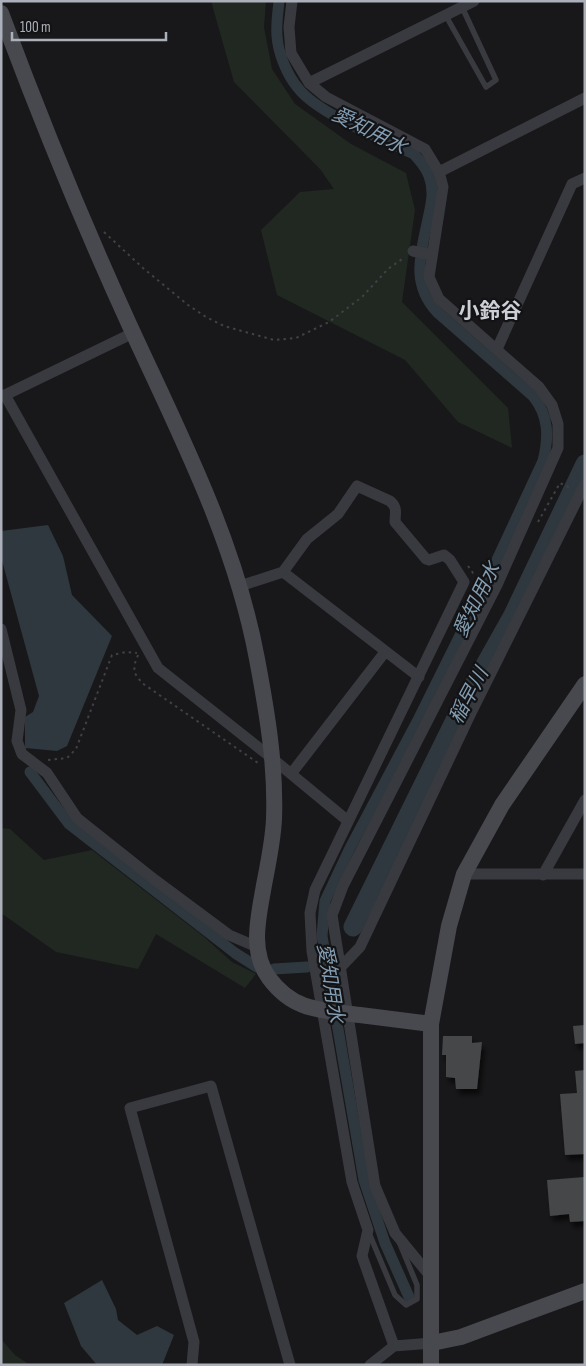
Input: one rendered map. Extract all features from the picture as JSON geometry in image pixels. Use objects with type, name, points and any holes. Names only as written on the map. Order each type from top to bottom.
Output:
[{"type":"street","points":[[292,1],[289,27],[291,53],[309,83],[326,97],[425,150],[439,172],[443,187],[430,254],[429,278],[439,299],[539,387],[552,406],[558,424],[558,448],[497,585],[344,886],[332,915],[339,969],[334,1012],[352,1182],[368,1230],[362,1256],[394,1346]]},
{"type":"street","points":[[309,83],[474,1]]},
{"type":"street","points":[[1,13],[6,43],[133,332],[179,430],[218,522],[240,586],[250,622],[265,702],[273,766],[274,821],[258,916],[257,947],[269,977],[288,997],[302,1005],[334,1012],[431,1024]]},
{"type":"street","points":[[439,172],[585,98]]},
{"type":"street","points":[[497,350],[572,184],[585,178]]},
{"type":"street","points":[[413,251],[430,254]]},
{"type":"street","points":[[133,332],[3,395],[158,668],[273,766],[291,774],[348,821]]},
{"type":"street","points":[[339,969],[360,947],[470,715],[585,484]]},
{"type":"street","points":[[240,586],[282,572],[307,539],[338,514],[357,486],[394,505],[396,510],[394,522],[426,559],[429,560],[444,555],[450,560],[464,582],[315,890],[310,913],[312,951],[334,1012],[375,1186],[395,1233],[431,1277]]},
{"type":"street","points":[[282,572],[419,677]]},
{"type":"street","points":[[1,629],[22,710],[17,741],[22,754],[46,773],[77,818],[155,880],[229,935],[257,947]]},
{"type":"street","points":[[291,774],[385,652]]},
{"type":"street","points":[[431,1365],[431,1024],[449,926],[464,874],[502,805],[585,684]]},
{"type":"street","points":[[543,875],[585,800]]},
{"type":"street","points":[[464,874],[585,874]]},
{"type":"street","points":[[192,1365],[194,1342],[130,1108],[211,1086],[290,1365]]},
{"type":"street","points":[[370,1365],[394,1346],[432,1343],[461,1337],[585,1291]]},
{"type":"lane","points":[[446,16],[486,87],[496,80],[462,7]]},
{"type":"lane","points":[[368,1230],[395,1295],[406,1305],[417,1300],[417,1286],[395,1233]]},
{"type":"path","points":[[99,228],[143,268],[206,318],[232,328],[274,340],[296,338],[329,322],[362,297],[388,269],[413,251]]},
{"type":"path","points":[[32,762],[67,758],[76,749],[112,655],[126,652],[139,653],[134,663],[134,672],[148,688],[273,766]]},
{"type":"shaded area","points":[[211,1],[266,1],[264,27],[272,69],[295,104],[351,144],[406,173],[415,210],[402,302],[508,408],[512,448],[458,422],[405,360],[277,295],[261,230],[300,192],[334,189],[320,169],[234,82]]},
{"type":"shaded area","points":[[48,525],[63,556],[72,595],[112,636],[67,746],[57,751],[25,748],[25,717],[33,712],[39,696],[1,557],[1,531]]},
{"type":"shaded area","points":[[1,828],[10,829],[44,860],[92,850],[203,936],[232,962],[256,974],[245,988],[156,934],[138,969],[56,952],[1,913]]},
{"type":"shaded area","points":[[102,1280],[116,1309],[118,1320],[137,1335],[157,1326],[174,1335],[162,1365],[97,1365],[81,1346],[64,1303]]},
{"type":"shaded area","points":[[1,1339],[15,1355],[30,1365],[1,1365]]},
{"type":"building","points":[[585,1025],[585,1043],[575,1044],[573,1026]]},
{"type":"building","points":[[443,1036],[472,1036],[472,1043],[482,1042],[477,1089],[456,1089],[455,1078],[446,1077],[446,1055],[442,1055]]},
{"type":"building","points":[[585,1070],[585,1154],[565,1155],[560,1094],[577,1093],[575,1071]]},
{"type":"building","points":[[584,1177],[585,1221],[570,1222],[569,1214],[550,1216],[547,1180]]},
{"type":"waterway","name":"愛知用水","points":[[279,1],[277,18],[279,49],[287,70],[298,88],[307,98],[335,116],[414,154],[425,167],[431,181],[432,195],[421,253],[420,277],[428,301],[437,312],[533,396],[545,419],[547,435],[543,461],[489,577],[419,718],[350,848],[325,901],[322,936],[364,1180],[385,1243],[409,1297]]},
{"type":"waterway","name":"稲早川","points":[[353,927],[462,706],[512,617],[585,464]]},
{"type":"waterway","points":[[30,772],[69,824],[235,953],[257,967]]},
{"type":"waterway","points":[[274,969],[307,967]]},
{"type":"district","name":"小鈴谷","points":[[490,311]]}]
